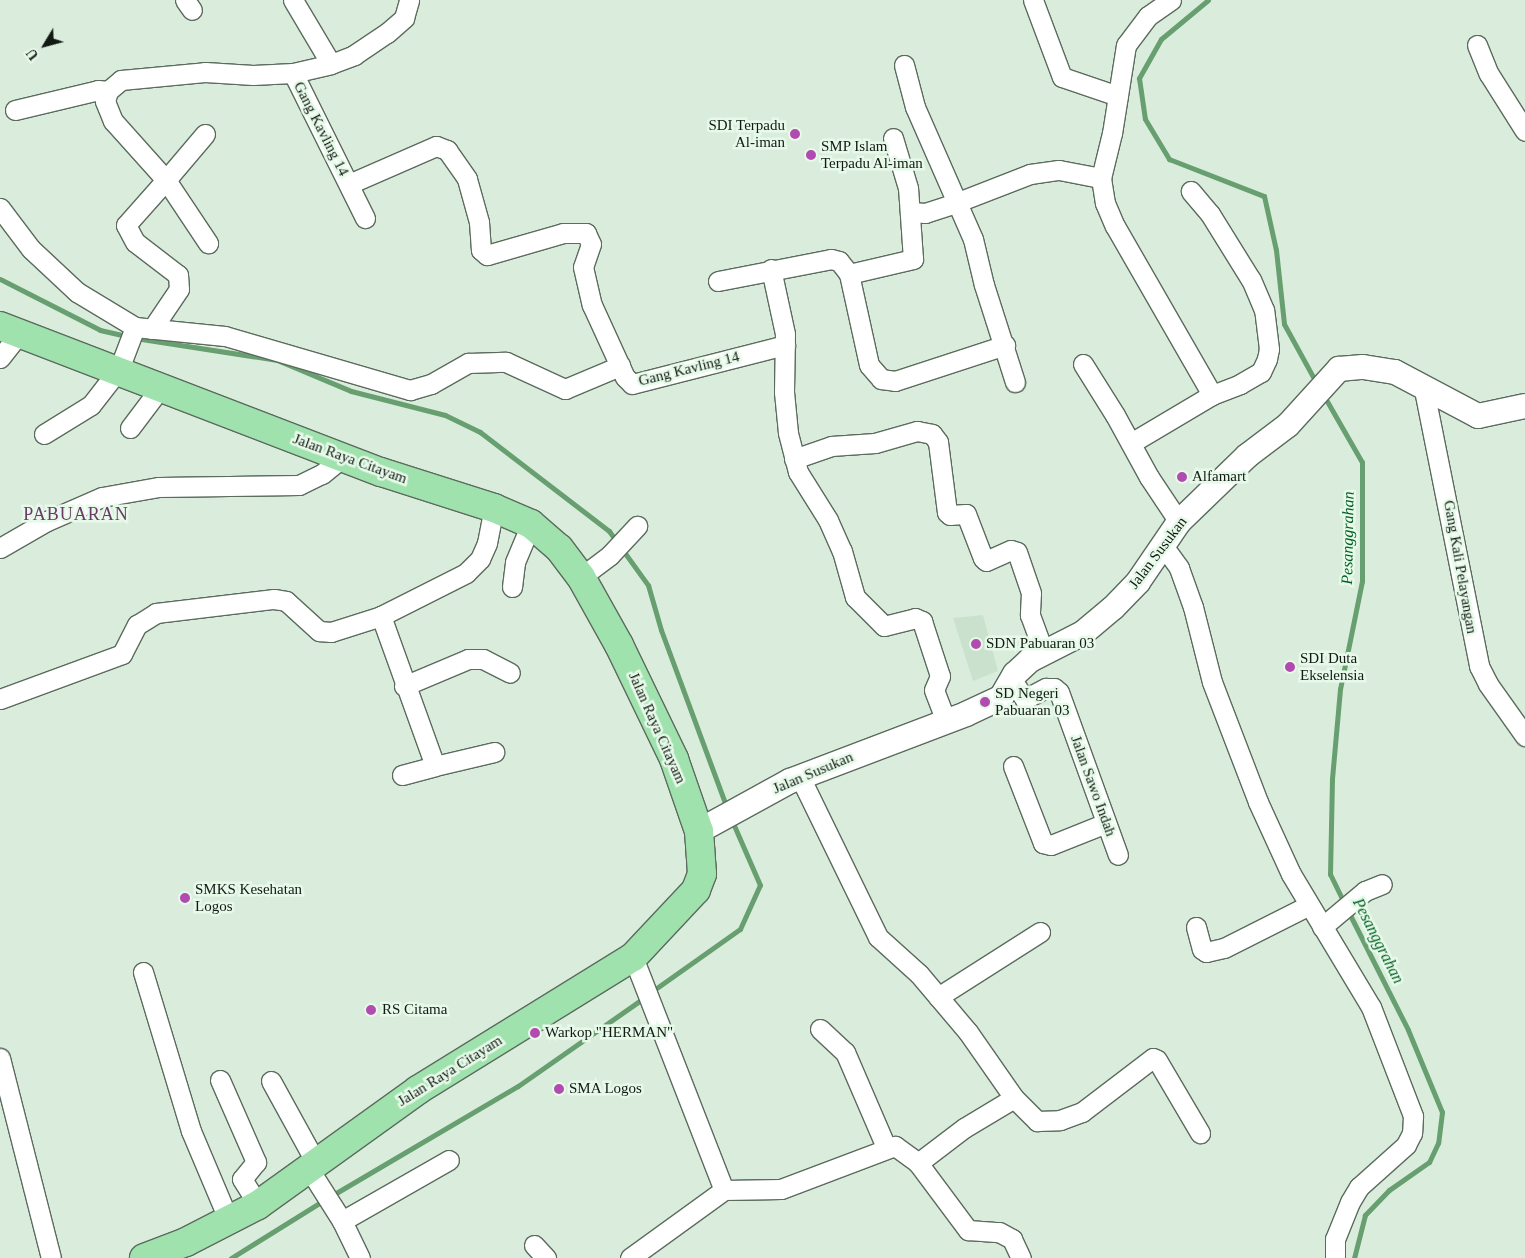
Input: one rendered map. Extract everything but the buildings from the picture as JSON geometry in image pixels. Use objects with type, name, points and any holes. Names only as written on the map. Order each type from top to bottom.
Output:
[{"type":"main road","name":"Jalan Raya Citayam","points":[[10,330],[122,362],[160,386],[342,458],[494,508],[531,524],[559,548],[581,577],[619,645],[707,827],[702,874],[696,890],[638,968],[418,1090],[313,1170],[229,1221],[191,1251],[144,1258]]},
{"type":"street","points":[[293,0],[331,64]]},
{"type":"street","points":[[208,243],[166,180],[113,121],[105,101],[108,91],[121,80],[206,72],[254,75],[293,73],[331,64],[354,55],[387,33],[404,18],[409,0]]},
{"type":"street","points":[[1034,0],[1062,77],[1118,96]]},
{"type":"street","points":[[1171,0],[1148,16],[1126,45],[1118,96],[1101,178],[1105,203],[1115,226],[1212,395]]},
{"type":"street","points":[[1477,45],[1489,74],[1525,131]]},
{"type":"street","points":[[904,65],[914,106],[973,239],[984,285],[1005,345],[1015,382]]},
{"type":"street","name":"Gang Kavling 14","points":[[293,73],[366,218]]},
{"type":"street","points":[[15,110],[98,90],[108,91]]},
{"type":"street","points":[[44,434],[91,404],[122,362],[140,329],[179,289],[178,275],[135,242],[126,225],[205,134]]},
{"type":"street","points":[[849,274],[913,259],[908,188],[893,138]]},
{"type":"street","name":"Gang Kavling 14","points":[[349,184],[436,146],[446,150],[467,179],[479,222],[482,250],[487,255],[563,234],[586,233],[591,244],[583,267],[592,305],[620,366],[632,384],[785,345]]},
{"type":"street","points":[[911,212],[925,213],[1030,174],[1059,170],[1101,178]]},
{"type":"street","points":[[1131,443],[1212,395],[1240,384],[1261,372],[1268,354],[1268,334],[1264,310],[1251,280],[1210,214],[1191,191]]},
{"type":"street","points":[[0,208],[30,249],[77,292],[140,329],[226,336],[410,390],[431,384],[468,363],[506,362],[565,390],[620,366]]},
{"type":"street","points":[[718,280],[831,259],[839,261],[849,274],[869,365],[881,379],[894,381],[1005,345]]},
{"type":"street","points":[[771,269],[785,345],[785,400],[794,459],[839,544],[855,597],[884,626],[915,618],[922,621],[940,676],[934,690],[946,722]]},
{"type":"street","points":[[0,358],[10,330]]},
{"type":"street","points":[[1083,364],[1131,443],[1149,477],[1179,522]]},
{"type":"street","name":"Jalan Susukan","points":[[707,827],[751,801],[800,777],[992,704],[1001,698],[1012,680],[1030,660],[1082,633],[1113,608],[1138,582],[1164,547],[1179,522],[1207,493],[1288,425],[1339,369],[1363,367],[1395,372],[1423,385],[1478,416],[1525,406]]},
{"type":"street","name":"Gang Kali Pelayangan","points":[[1423,385],[1479,666],[1488,684],[1525,736]]},
{"type":"street","points":[[130,428],[160,386]]},
{"type":"street","points":[[794,459],[831,446],[875,443],[917,431],[932,434],[938,442],[947,512],[950,515],[966,514],[982,558],[986,561],[1011,550],[1017,552],[1031,593],[1030,614],[1044,653]]},
{"type":"street","points":[[0,548],[47,521],[102,497],[159,488],[299,484],[322,474],[342,458]]},
{"type":"street","points":[[0,698],[122,654],[137,625],[156,613],[274,599],[286,601],[319,631],[331,632],[381,616],[466,573],[480,559],[487,543],[494,508]]},
{"type":"street","points":[[512,587],[515,562],[531,524]]},
{"type":"street","points":[[581,577],[610,555],[633,529]]},
{"type":"street","points":[[1164,547],[1182,576],[1212,682],[1240,758],[1291,874],[1309,905],[1327,923],[1371,1007],[1413,1116],[1412,1133],[1406,1145],[1359,1188],[1350,1202],[1335,1239],[1335,1258]]},
{"type":"street","points":[[381,616],[404,686],[435,766]]},
{"type":"street","points":[[404,686],[468,659],[483,659],[510,673]]},
{"type":"street","name":"Jalan Sawo Indah","points":[[1012,680],[1026,699],[1046,688],[1054,688],[1059,692],[1118,855]]},
{"type":"street","points":[[402,775],[494,752]]},
{"type":"street","points":[[1013,766],[1043,843],[1051,845],[1106,823]]},
{"type":"street","points":[[800,777],[871,925],[968,1032],[1014,1098],[1037,1120],[1060,1120],[1082,1112],[1153,1058],[1157,1060],[1200,1133]]},
{"type":"street","points":[[1327,923],[1365,891],[1382,884]]},
{"type":"street","points":[[1196,927],[1202,949],[1206,952],[1224,948],[1309,905]]},
{"type":"street","points":[[938,997],[1040,932]]},
{"type":"street","points":[[638,968],[724,1190]]},
{"type":"street","points":[[143,972],[191,1131],[229,1221]]},
{"type":"street","points":[[820,1030],[845,1052],[886,1147]]},
{"type":"street","points":[[0,1058],[51,1258]]},
{"type":"street","points":[[220,1080],[254,1158],[254,1166],[242,1182],[258,1205]]},
{"type":"street","points":[[272,1081],[313,1170],[360,1258]]},
{"type":"street","points":[[918,1163],[964,1128],[1014,1098]]},
{"type":"street","points":[[630,1258],[724,1190],[781,1189],[886,1147],[895,1146],[918,1163],[968,1230],[1000,1232],[1012,1239],[1021,1258]]},
{"type":"street","points":[[339,1217],[449,1160]]},
{"type":"shaded area","name":"SDN Pabuaran 03","points":[[983,615],[998,671],[973,681],[953,618]]},
{"type":"waterway","name":"Pesanggrahan","points":[[1208,0],[1161,39],[1139,78],[1145,119],[1169,159],[1264,196],[1276,250],[1284,324],[1317,384]]},
{"type":"waterway","points":[[0,279],[100,330],[127,336]]},
{"type":"waterway","points":[[135,338],[277,360],[351,391],[445,415],[480,432],[609,531],[648,585],[661,630],[727,808]]},
{"type":"waterway","name":"Pesanggrahan","points":[[1324,396],[1362,462],[1362,581],[1340,689],[1332,779],[1330,874],[1344,903]]},
{"type":"waterway","points":[[651,992],[740,929],[760,885],[732,821]]},
{"type":"waterway","name":"Pesanggrahan","points":[[1348,911],[1408,1030],[1442,1112],[1438,1143],[1429,1162],[1389,1190],[1365,1215],[1354,1258]]},
{"type":"waterway","points":[[331,1196],[518,1086],[645,997]]},
{"type":"waterway","points":[[231,1258],[324,1200]]},
{"type":"place","name":"SDI Terpadu Al-iman","points":[[795,134]]},
{"type":"place","name":"SMP Islam Terpadu Al-iman","points":[[811,155]]},
{"type":"place","name":"Alfamart","points":[[1182,477]]},
{"type":"place","name":"SDN Pabuaran 03","points":[[976,644]]},
{"type":"place","name":"SDI Duta Ekselensia","points":[[1290,667]]},
{"type":"place","name":"SD Negeri Pabuaran 03","points":[[985,702]]},
{"type":"place","name":"SMKS Kesehatan Logos","points":[[185,898]]},
{"type":"place","name":"RS Citama","points":[[371,1010]]},
{"type":"place","name":"Warkop \"HERMAN\"","points":[[535,1033]]},
{"type":"place","name":"SMA Logos","points":[[559,1089]]},
{"type":"district","name":"PABUARAN","points":[[76,514]]}]
